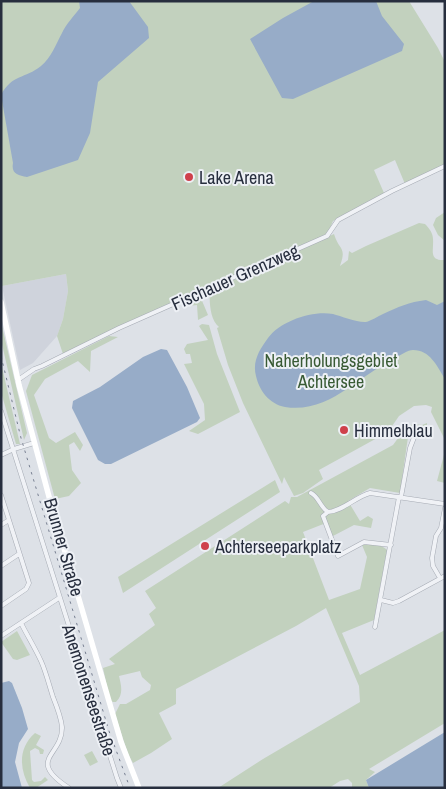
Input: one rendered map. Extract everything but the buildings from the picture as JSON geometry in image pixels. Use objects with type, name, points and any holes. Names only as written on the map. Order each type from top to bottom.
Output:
[{"type":"main road","name":"Brunner Straße","points":[[1,302],[34,443],[121,742],[139,788]]},
{"type":"street","name":"Fischauer Grenzweg","points":[[18,380],[34,369],[119,328],[327,236],[338,220],[392,191],[445,166]]},
{"type":"street","name":"Anemonenseestraße","points":[[1,411],[121,788]]},
{"type":"street","points":[[376,627],[400,497],[410,448],[415,435]]},
{"type":"street","points":[[2,456],[14,449],[34,443]]},
{"type":"street","points":[[311,493],[316,495],[323,508],[328,512],[334,512],[362,495],[370,493],[445,504]]},
{"type":"street","points":[[1,495],[29,583],[28,586],[1,606]]},
{"type":"street","points":[[381,600],[393,603],[399,601],[442,577],[433,566],[432,558],[436,536],[441,528],[445,508]]},
{"type":"street","points":[[328,512],[323,516],[338,556],[364,542],[391,546]]},
{"type":"street","points":[[1,525],[9,520]]},
{"type":"street","points":[[1,566],[19,554]]},
{"type":"street","points":[[1,636],[59,598]]},
{"type":"street","points":[[21,623],[41,662],[62,728],[60,739],[49,756],[50,770],[58,781],[69,788]]},
{"type":"shaded area","points":[[66,274],[68,291],[63,319],[57,336],[33,363],[20,370],[2,286]]},
{"type":"green space","name":"Lake Arena","points":[[1,1],[409,1],[445,62],[445,164],[405,184],[395,160],[374,170],[384,193],[333,221],[327,235],[195,292],[63,354],[57,336],[63,319],[68,291],[66,274],[2,286],[1,282]]},
{"type":"green space","points":[[445,212],[445,241],[438,235],[433,225],[436,218]]},
{"type":"green space","name":"Naherholungsgebiet Achtersee","points":[[419,223],[425,224],[432,233],[434,257],[445,260],[445,440],[431,412],[432,407],[426,405],[414,406],[399,416],[388,432],[319,470],[323,479],[303,493],[294,496],[284,477],[282,484],[243,403],[228,365],[217,328],[219,327],[212,315],[210,291],[334,234],[342,249],[343,255],[340,266],[348,260],[349,251],[352,253]]},
{"type":"green space","points":[[200,296],[208,315],[198,320],[197,305],[188,306],[184,303]]},
{"type":"green space","points":[[1,322],[27,433],[24,440],[1,340]]},
{"type":"green space","points":[[202,324],[209,325],[217,354],[240,412],[198,434],[189,431],[205,420],[204,404],[184,364],[192,363],[190,354],[186,354],[184,349],[187,344],[208,340],[199,326]]},
{"type":"green space","points":[[109,336],[118,337],[91,351],[90,372],[78,361],[45,379],[34,395],[49,438],[56,443],[75,432],[83,445],[80,451],[74,442],[69,445],[72,470],[81,483],[69,496],[55,499],[26,391],[32,375]]},
{"type":"green space","points":[[1,363],[20,444],[16,444],[1,392]]},
{"type":"green space","points":[[427,423],[427,425],[408,437],[400,493],[370,488],[348,501],[360,521],[368,516],[373,519],[371,528],[354,525],[333,536],[326,523],[303,532],[329,600],[360,589],[367,557],[362,545],[375,544],[387,550],[374,620],[342,633],[360,675],[445,630],[445,723],[369,769],[375,772],[366,780],[369,788],[352,788],[352,783],[348,779],[340,781],[329,788],[218,788],[360,702],[359,686],[326,608],[296,626],[176,689],[176,704],[159,713],[172,739],[133,763],[128,754],[115,714],[120,704],[126,704],[150,690],[151,685],[142,677],[140,671],[119,676],[121,693],[119,699],[113,702],[110,700],[103,668],[115,664],[109,659],[155,625],[149,614],[156,608],[145,591],[285,501],[289,504],[291,497],[297,497],[393,445],[407,426]]},
{"type":"green space","points":[[445,451],[445,483],[437,481]]},
{"type":"green space","points":[[275,480],[280,492],[123,593],[118,577]]},
{"type":"green space","points":[[17,631],[30,655],[17,660],[13,659],[1,642]]},
{"type":"green space","points":[[35,733],[41,736],[36,745],[44,750],[43,754],[40,754],[39,750],[35,748],[30,751],[32,780],[34,782],[41,781],[45,777],[48,780],[36,788],[30,788],[24,774],[22,759],[29,739]]},
{"type":"green space","points":[[92,751],[98,762],[90,766],[84,755]]},
{"type":"water","points":[[79,1],[129,1],[148,27],[149,38],[98,82],[90,133],[78,160],[27,177],[21,176],[13,170],[1,95],[10,83],[35,70],[48,59],[66,26],[80,8]]},
{"type":"water","points":[[314,1],[376,1],[382,16],[404,44],[402,51],[293,99],[282,98],[250,39]]},
{"type":"water","points":[[426,300],[437,305],[445,301],[445,379],[436,364],[428,356],[413,350],[382,365],[330,399],[316,405],[301,408],[285,407],[274,403],[266,396],[257,381],[255,365],[260,351],[273,332],[289,322],[307,315],[325,313],[366,322],[404,305]]},
{"type":"water","points":[[161,349],[167,350],[187,387],[200,418],[197,422],[111,464],[105,464],[98,460],[72,408],[73,401],[100,387],[143,357]]},
{"type":"water","points":[[9,681],[12,683],[22,708],[28,729],[19,743],[15,762],[22,788],[1,788],[1,683]]},
{"type":"water","points":[[445,732],[445,788],[369,788],[366,780]]},
{"type":"railway","points":[[1,356],[21,438],[109,731],[130,788]]},
{"type":"place","name":"Lake Arena","points":[[189,177]]},
{"type":"place","name":"Himmelblau","points":[[344,430]]},
{"type":"place","name":"Achterseeparkplatz","points":[[205,546]]}]
